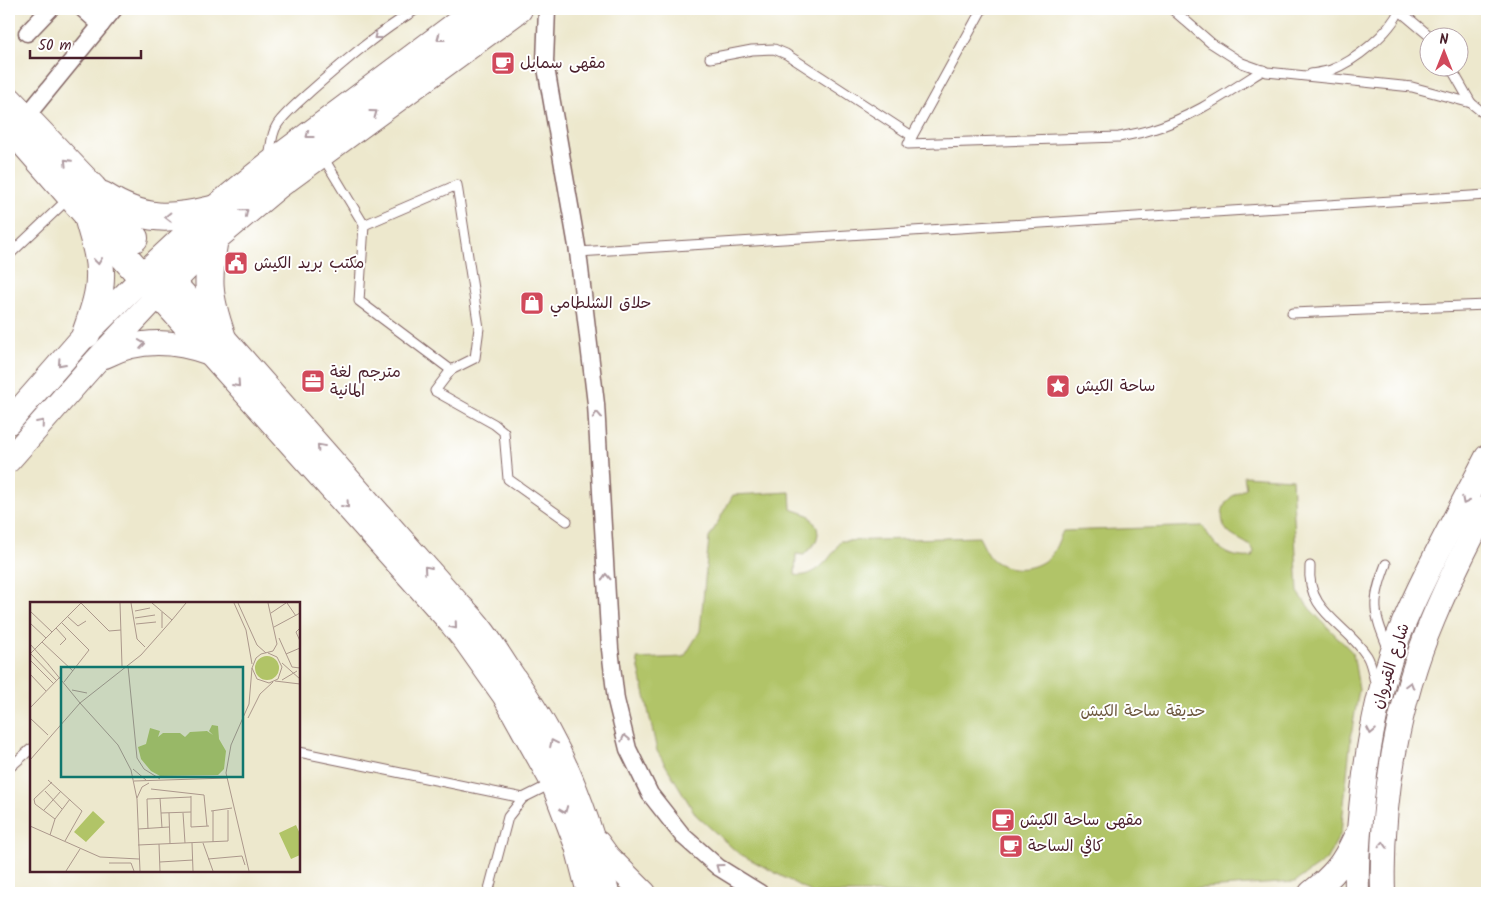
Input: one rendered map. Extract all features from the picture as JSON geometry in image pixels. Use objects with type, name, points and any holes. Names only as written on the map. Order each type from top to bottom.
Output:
[{"type":"highway","points":[[157,280],[216,209],[268,166],[479,9]]},
{"type":"highway","points":[[157,280],[214,238],[320,152],[518,9]]},
{"type":"highway","points":[[14,114],[84,199],[157,280]]},
{"type":"highway","points":[[84,199],[116,204],[138,213],[161,217],[184,217],[216,209]]},
{"type":"highway","points":[[84,199],[98,253],[100,277],[98,295],[86,334]]},
{"type":"highway","points":[[214,238],[209,288],[216,344]]},
{"type":"main road","points":[[9,422],[86,334],[157,280]]},
{"type":"main road","points":[[157,280],[475,622],[501,658],[547,730],[567,771],[592,836],[607,893]]},
{"type":"main road","points":[[9,460],[96,360],[157,280]]},
{"type":"main road","points":[[96,360],[114,351],[152,342],[216,344],[465,640],[504,695],[553,783],[577,846],[590,893]]},
{"type":"main road","name":"شارع القيروان","points":[[1357,893],[1356,868],[1368,746],[1379,699],[1392,656],[1410,609],[1487,457]]},
{"type":"main road","name":"شارع القيروان","points":[[1383,893],[1384,830],[1400,721],[1411,681],[1432,621],[1463,553],[1487,507]]},
{"type":"main road","points":[[1311,893],[1330,878],[1345,859],[1359,830]]},
{"type":"main road","points":[[592,836],[608,857],[644,893]]},
{"type":"street","points":[[28,33],[50,9]]},
{"type":"street","points":[[83,9],[100,26]]},
{"type":"street","points":[[14,114],[100,26],[114,9]]},
{"type":"street","points":[[547,9],[545,62],[578,252],[596,404],[610,649],[616,700],[628,749],[650,794],[683,836],[718,867],[760,893]]},
{"type":"lane","points":[[268,166],[277,125],[348,58],[394,22],[417,9]]},
{"type":"lane","points":[[982,9],[908,144],[1119,137],[1150,130],[1183,117],[1214,101],[1263,70]]},
{"type":"lane","points":[[1172,9],[1211,43],[1242,63],[1263,70],[1412,87],[1471,103]]},
{"type":"lane","points":[[1303,76],[1331,70],[1365,50],[1388,30],[1400,10],[1421,28]]},
{"type":"lane","points":[[710,58],[752,50],[774,49],[786,54],[912,136]]},
{"type":"lane","points":[[1457,78],[1471,103],[1487,116]]},
{"type":"lane","points":[[320,152],[364,225],[359,302],[451,370]]},
{"type":"lane","points":[[364,225],[457,185],[479,328],[475,358],[451,370],[435,391],[494,424],[504,432],[508,479],[567,521]]},
{"type":"lane","points":[[578,252],[1487,195]]},
{"type":"lane","points":[[9,255],[84,199]]},
{"type":"lane","points":[[1292,313],[1487,305]]},
{"type":"lane","points":[[1386,564],[1379,582],[1376,610],[1377,622],[1392,656]]},
{"type":"lane","points":[[1310,566],[1310,587],[1314,597],[1368,657],[1379,699]]},
{"type":"lane","points":[[9,768],[30,750]]},
{"type":"lane","points":[[300,752],[523,798]]},
{"type":"lane","points":[[488,893],[508,817],[523,798],[553,783]]},
{"type":"green space","name":"حديقة ساحة الكيش","points":[[1244,476],[1292,479],[1298,592],[1310,609],[1353,653],[1359,689],[1351,736],[1341,833],[1326,860],[1295,882],[1130,893],[813,893],[738,853],[696,815],[657,751],[637,659],[684,657],[700,631],[709,538],[733,495],[790,492],[791,509],[809,515],[817,527],[818,534],[816,542],[804,555],[796,554],[795,575],[809,574],[822,566],[840,541],[979,537],[987,552],[999,564],[1013,568],[1028,568],[1048,558],[1055,549],[1063,531],[1203,526],[1217,546],[1229,554],[1252,557],[1254,551],[1228,532],[1222,520],[1224,507],[1229,499],[1246,488]]},
{"type":"place","name":"مقهى سمايل","points":[[503,63]]},
{"type":"place","name":"مكتب بريد الكيش","points":[[236,263]]},
{"type":"place","name":"حلاق الشلطامي","points":[[532,303]]},
{"type":"place","name":"مترجم لغة المانية","points":[[313,381]]},
{"type":"place","name":"ساحة الكيش","points":[[1058,386]]},
{"type":"place","name":"مقهى ساحة الكيش","points":[[1003,820]]},
{"type":"place","name":"كافي الساحة","points":[[1011,846]]}]
